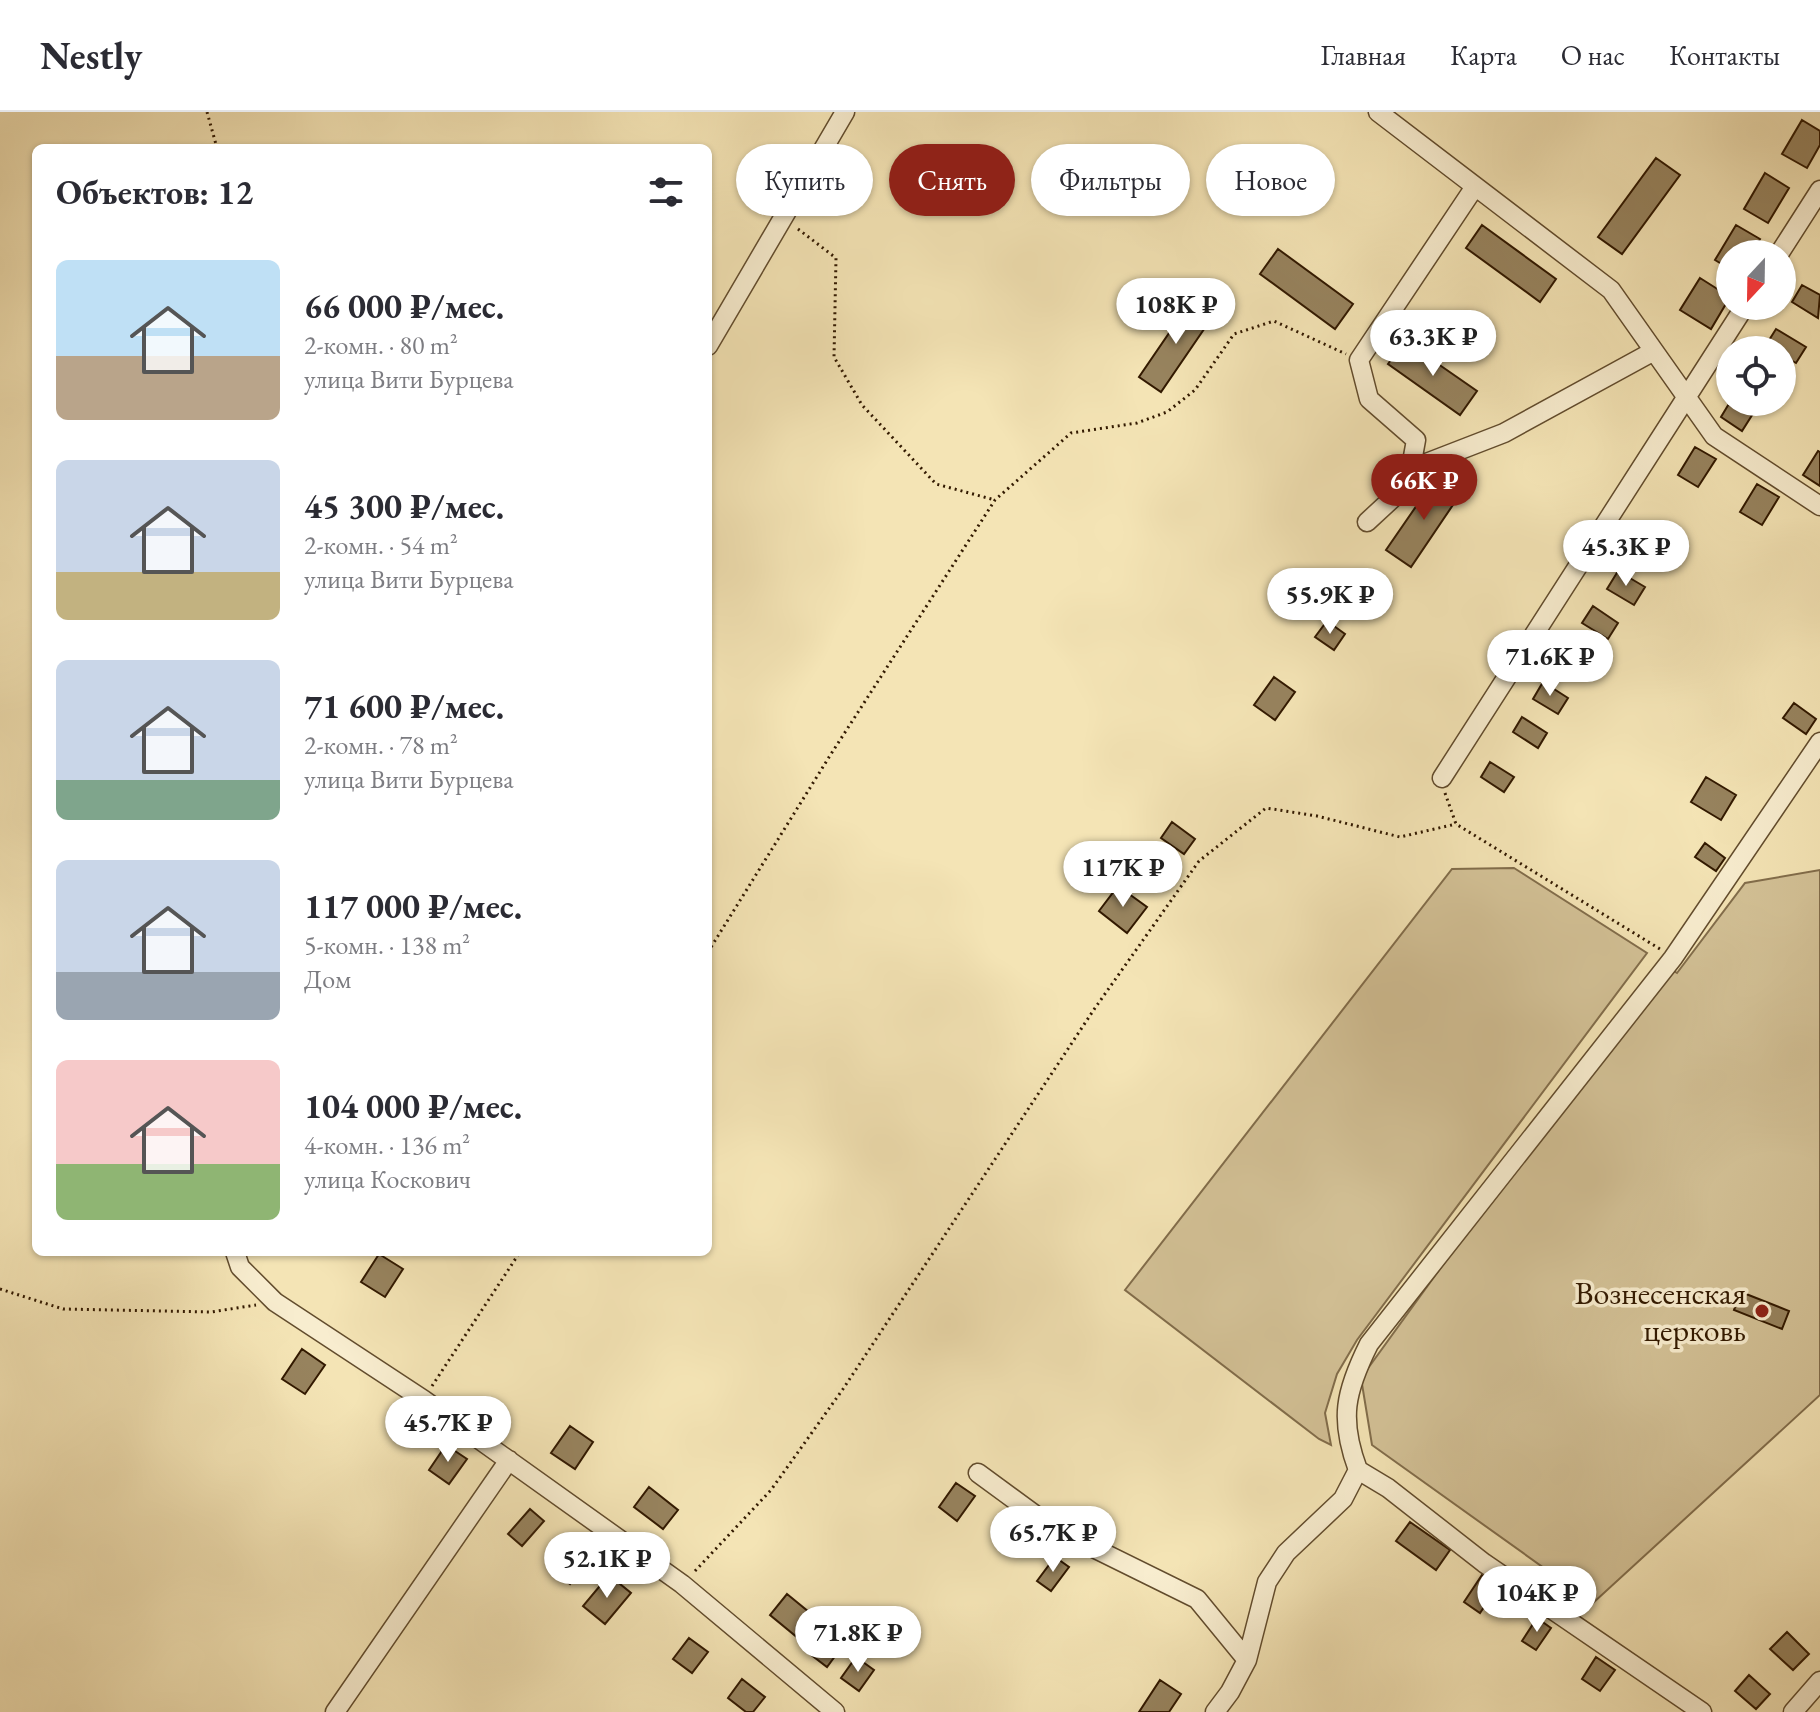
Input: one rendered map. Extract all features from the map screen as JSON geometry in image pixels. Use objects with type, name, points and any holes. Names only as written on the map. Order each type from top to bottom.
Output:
[{"type":"street","points":[[712,339],[845,112]]},
{"type":"street","points":[[1378,112],[1611,290],[1714,436],[1820,506]]},
{"type":"street","points":[[1367,522],[1408,484],[1416,440],[1369,399],[1359,360],[1474,188]]},
{"type":"street","points":[[1788,240],[1820,190]]},
{"type":"street","points":[[1442,778],[1736,320]]},
{"type":"street","points":[[1411,469],[1504,433],[1654,351]]},
{"type":"street","points":[[1702,1712],[1484,1563],[1388,1488],[1358,1470],[1345,1417],[1353,1377],[1369,1344],[1673,958],[1820,742]]},
{"type":"street","points":[[236,1256],[240,1267],[275,1302],[424,1400],[682,1584],[835,1712]]},
{"type":"street","points":[[335,1712],[509,1460]]},
{"type":"street","points":[[1215,1712],[1247,1660],[1267,1582],[1286,1553],[1343,1499],[1358,1470]]},
{"type":"street","points":[[978,1473],[1053,1528],[1197,1599],[1247,1660]]},
{"type":"street","points":[[1793,1712],[1820,1681]]},
{"type":"path","points":[[207,112],[216,144]]},
{"type":"path","points":[[782,217],[836,258],[834,357],[862,405],[936,484],[995,500]]},
{"type":"path","points":[[712,946],[995,500],[1071,433],[1137,423],[1167,412],[1195,390],[1234,334],[1274,321],[1359,360]]},
{"type":"path","points":[[1442,778],[1447,803],[1456,824],[1673,958]]},
{"type":"path","points":[[682,1584],[771,1490],[843,1389],[1095,1008],[1199,861],[1266,808],[1317,816],[1400,837],[1456,824]]},
{"type":"path","points":[[424,1400],[517,1256]]},
{"type":"path","points":[[0,1289],[63,1309],[211,1312],[275,1302]]},
{"type":"shaded area","points":[[1514,868],[1647,953],[1357,1340],[1337,1374],[1325,1413],[1331,1445],[1319,1439],[1125,1290],[1452,869]]},
{"type":"shaded area","points":[[1820,870],[1820,1395],[1593,1603],[1372,1445],[1361,1378],[1661,963],[1677,973],[1745,883]]},
{"type":"building","points":[[1802,120],[1820,131],[1820,145],[1807,168],[1782,154]]},
{"type":"building","points":[[1656,158],[1680,175],[1622,254],[1598,237]]},
{"type":"building","points":[[1765,173],[1789,188],[1768,223],[1744,209]]},
{"type":"building","points":[[1482,225],[1556,279],[1540,302],[1466,248]]},
{"type":"building","points":[[1736,225],[1760,239],[1759,240],[1727,240]]},
{"type":"building","points":[[1278,249],[1353,304],[1335,329],[1260,274]]},
{"type":"building","points":[[1700,278],[1716,288],[1716,320],[1711,329],[1680,310]]},
{"type":"building","points":[[1802,285],[1820,295],[1818,318],[1796,304],[1796,295]]},
{"type":"building","points":[[1191,301],[1213,316],[1161,392],[1139,377]]},
{"type":"building","points":[[1776,329],[1788,336],[1772,336]]},
{"type":"building","points":[[1405,341],[1477,391],[1460,415],[1388,364]]},
{"type":"building","points":[[1796,341],[1806,347],[1796,363]]},
{"type":"building","points":[[1722,416],[1751,416],[1742,431]]},
{"type":"building","points":[[1695,447],[1716,459],[1698,487],[1678,475]]},
{"type":"building","points":[[1820,452],[1820,486],[1803,475]]},
{"type":"building","points":[[1437,476],[1461,493],[1411,567],[1386,550]]},
{"type":"building","points":[[1757,484],[1779,497],[1762,525],[1740,512]]},
{"type":"building","points":[[1618,571],[1645,587],[1634,605],[1607,589]]},
{"type":"building","points":[[1593,606],[1618,623],[1608,639],[1582,623]]},
{"type":"building","points":[[1327,621],[1345,634],[1334,650],[1315,637]]},
{"type":"building","points":[[1573,640],[1595,654],[1585,669],[1563,656]]},
{"type":"building","points":[[1274,677],[1295,692],[1275,720],[1254,705]]},
{"type":"building","points":[[1543,682],[1568,698],[1558,714],[1533,699]]},
{"type":"building","points":[[1794,703],[1816,719],[1806,734],[1783,718]]},
{"type":"building","points":[[1522,717],[1547,733],[1538,748],[1513,732]]},
{"type":"building","points":[[1490,762],[1514,777],[1504,792],[1481,777]]},
{"type":"building","points":[[1706,777],[1736,795],[1721,820],[1691,802]]},
{"type":"building","points":[[1172,822],[1195,839],[1184,854],[1161,838]]},
{"type":"building","points":[[1705,843],[1725,858],[1716,871],[1695,857]]},
{"type":"building","points":[[1118,886],[1147,907],[1127,933],[1099,911]]},
{"type":"building","points":[[378,1256],[403,1269],[385,1297],[361,1282]]},
{"type":"building","name":"Вознесенская церковь","points":[[1741,1292],[1789,1311],[1782,1329],[1734,1310]]},
{"type":"building","points":[[302,1349],[325,1365],[305,1394],[282,1379]]},
{"type":"building","points":[[570,1426],[593,1442],[575,1469],[551,1453]]},
{"type":"building","points":[[446,1445],[467,1459],[449,1484],[429,1470]]},
{"type":"building","points":[[956,1483],[975,1496],[957,1521],[939,1507]]},
{"type":"building","points":[[649,1487],[678,1510],[663,1529],[634,1507]]},
{"type":"building","points":[[530,1509],[544,1521],[522,1546],[508,1534]]},
{"type":"building","points":[[1410,1522],[1450,1550],[1436,1570],[1396,1541]]},
{"type":"building","points":[[572,1545],[590,1559],[570,1584],[552,1569]]},
{"type":"building","points":[[1055,1557],[1069,1567],[1051,1591],[1037,1581]]},
{"type":"building","points":[[609,1575],[631,1593],[605,1624],[583,1606]]},
{"type":"building","points":[[1482,1575],[1498,1586],[1480,1613],[1464,1602]]},
{"type":"building","points":[[787,1594],[815,1617],[798,1638],[770,1615]]},
{"type":"building","points":[[1537,1618],[1551,1628],[1536,1650],[1522,1641]]},
{"type":"building","points":[[827,1631],[844,1644],[827,1667],[810,1654]]},
{"type":"building","points":[[1787,1632],[1809,1654],[1793,1670],[1770,1649]]},
{"type":"building","points":[[689,1638],[708,1652],[692,1673],[673,1659]]},
{"type":"building","points":[[856,1657],[874,1670],[859,1691],[841,1678]]},
{"type":"building","points":[[1596,1657],[1615,1670],[1600,1691],[1582,1679]]},
{"type":"building","points":[[1749,1675],[1770,1694],[1756,1709],[1735,1691]]},
{"type":"building","points":[[742,1679],[765,1697],[753,1712],[746,1712],[728,1698]]},
{"type":"building","points":[[1160,1680],[1181,1694],[1169,1712],[1139,1712]]},
{"type":"place","name":"Вознесенская церковь","points":[[1762,1311]]}]
